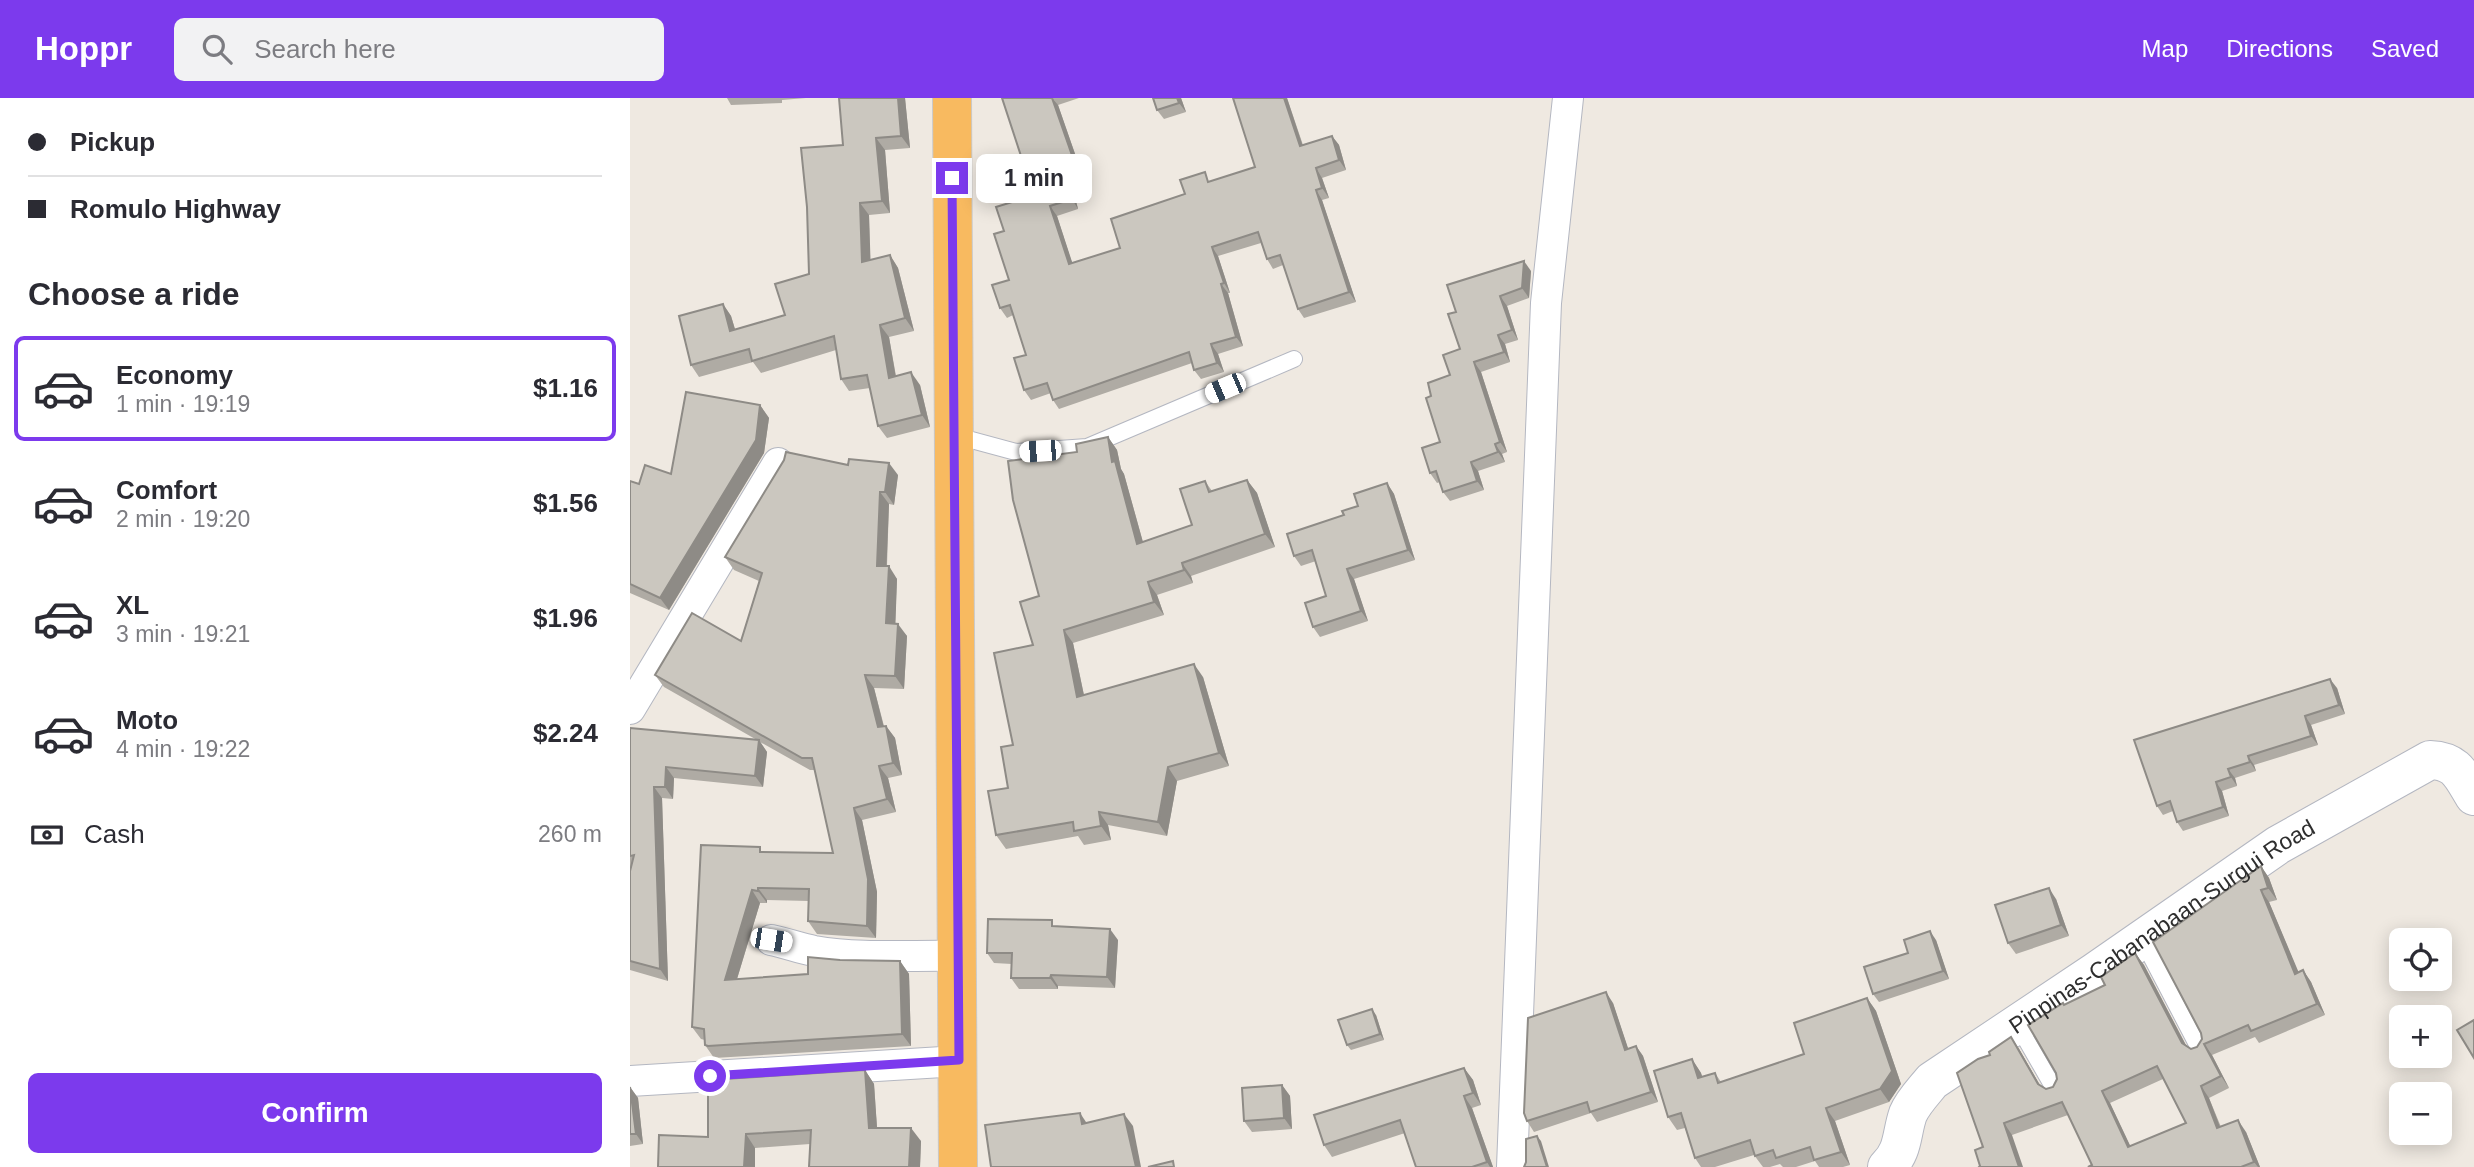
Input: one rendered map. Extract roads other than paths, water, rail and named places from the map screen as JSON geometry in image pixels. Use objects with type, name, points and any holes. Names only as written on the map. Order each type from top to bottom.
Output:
[{"type":"highway","points":[[952,98],[958,1167]]},
{"type":"street","points":[[1512,1167],[1546,303],[1568,98]]},
{"type":"street","points":[[630,709],[778,463]]},
{"type":"street","name":"Pinpinas-Cabanabaan-Surgui Road","points":[[1887,1167],[1895,1160],[1900,1150],[1908,1114],[1918,1097],[1932,1082],[2278,845],[2430,760],[2442,760],[2453,765],[2474,796]]},
{"type":"street","points":[[771,940],[811,950],[852,954],[958,956]]},
{"type":"street","points":[[630,1081],[959,1060]]},
{"type":"lane","points":[[953,435],[1016,452],[1087,447],[1294,359]]},
{"type":"lane","points":[[2143,939],[2200,1051]]},
{"type":"lane","points":[[2017,1024],[2055,1090]]}]
